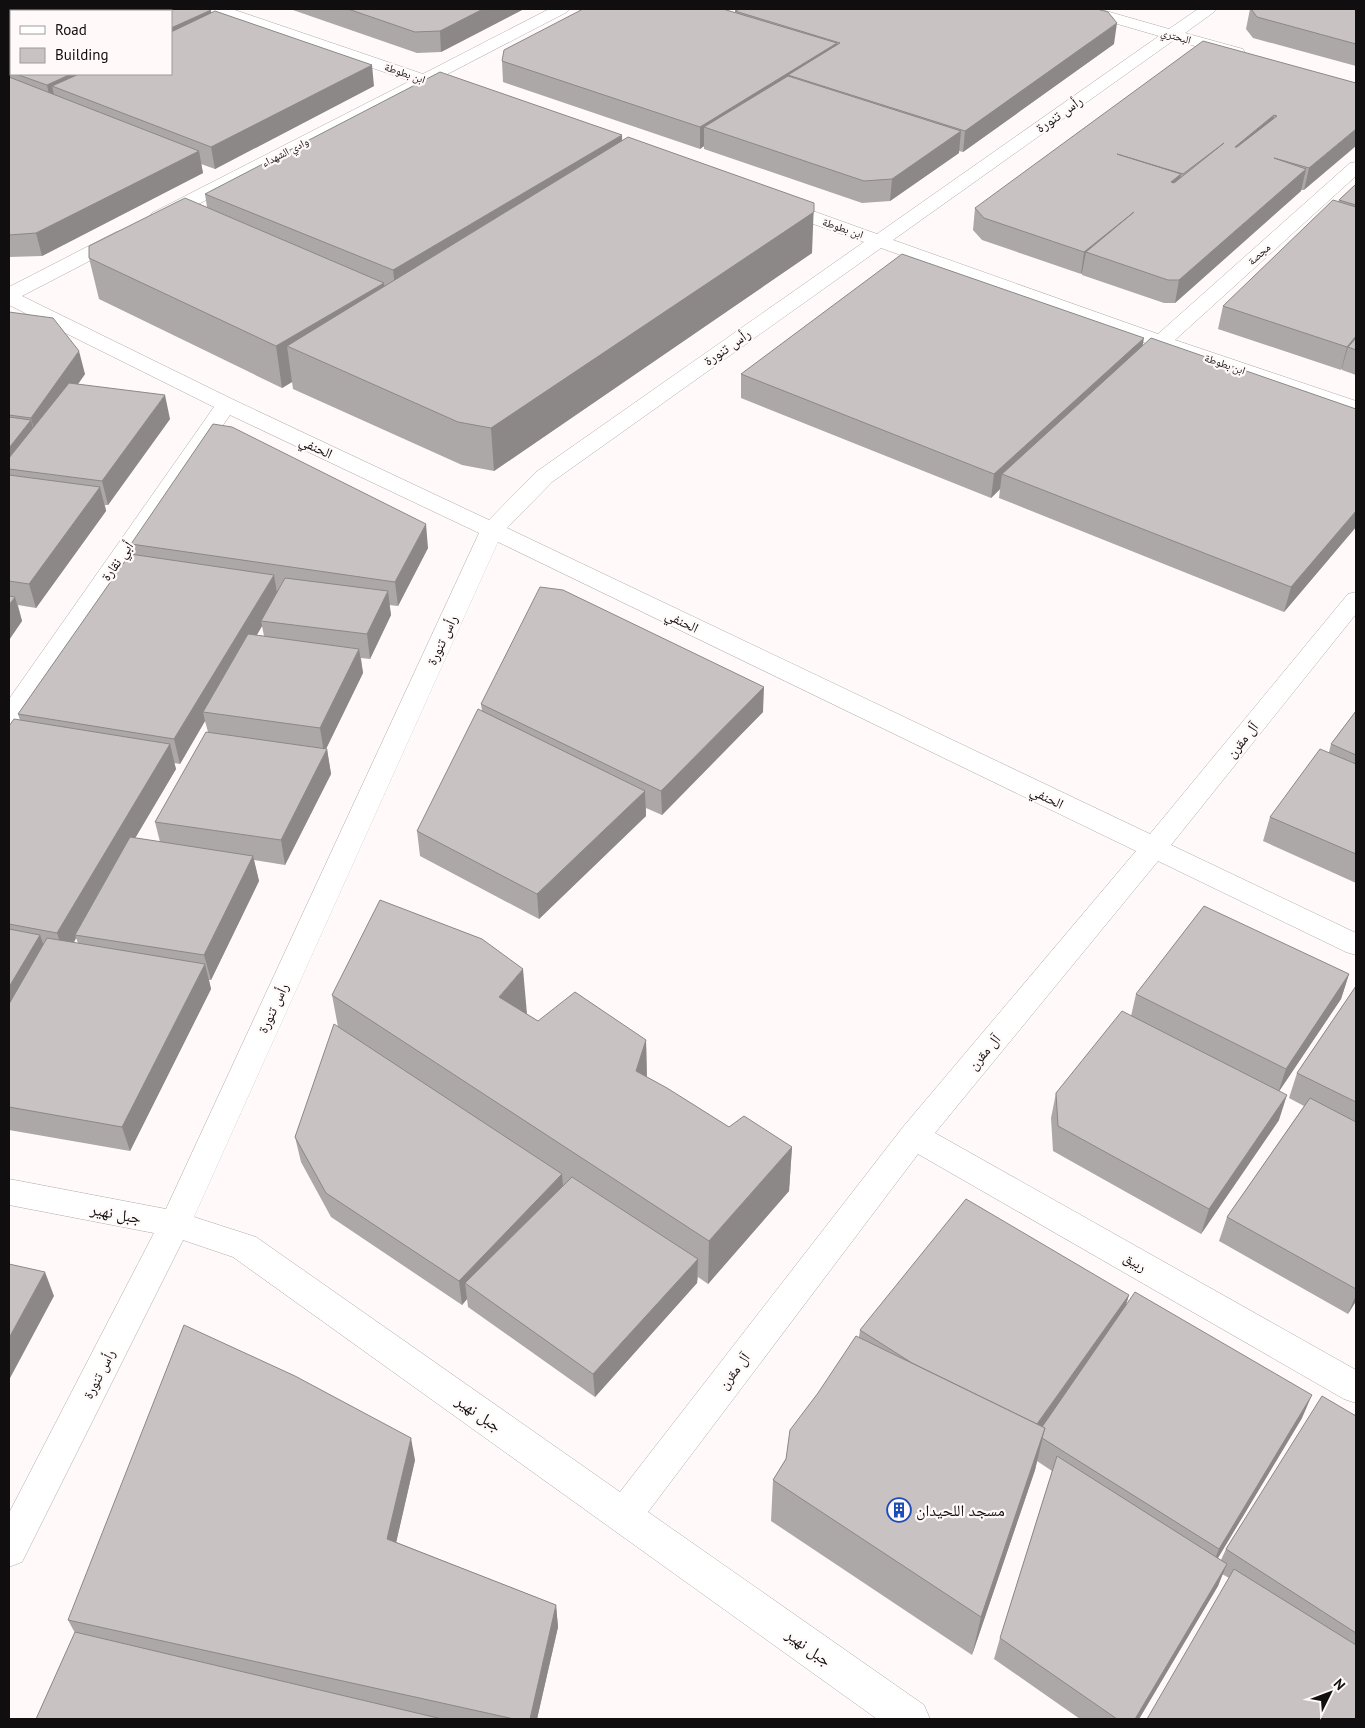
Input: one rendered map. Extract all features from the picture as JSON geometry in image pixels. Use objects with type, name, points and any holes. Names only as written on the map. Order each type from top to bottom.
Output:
[{"type":"street","name":"ابن بطوطة","points":[[217,9],[480,100]]},
{"type":"street","name":"وادي الشهداء","points":[[9,296],[561,9]]},
{"type":"street","name":"البحتري","points":[[1082,9],[1251,57]]},
{"type":"street","name":"رأس تنورة","points":[[9,1550],[175,1224],[492,530],[544,477],[1208,9]]},
{"type":"street","name":"مجصة","points":[[1161,342],[1356,167]]},
{"type":"street","name":"ابن بطوطة","points":[[762,199],[1161,342],[1356,408]]},
{"type":"street","name":"الحنفي","points":[[9,296],[226,405],[492,530],[1356,945]]},
{"type":"street","name":"أبي نقارة","points":[[9,717],[226,405]]},
{"type":"street","name":"آل مقرن","points":[[624,1515],[914,1136],[1154,848],[1356,599]]},
{"type":"street","name":"ربيق","points":[[914,1136],[1356,1388]]},
{"type":"street","name":"جبل نهير","points":[[9,1192],[175,1224],[244,1247],[910,1719]]},
{"type":"building","points":[[9,9],[211,10],[172,28],[172,10],[10,10],[9,71]]},
{"type":"building","points":[[348,9],[483,9],[440,31],[415,32]]},
{"type":"building","points":[[583,9],[723,9],[837,43],[700,127],[502,61],[504,50]]},
{"type":"building","points":[[740,9],[1097,9],[1108,12],[1117,23],[965,131],[788,75],[840,43],[735,11]]},
{"type":"building","points":[[1251,9],[1356,9],[1356,44],[1257,17]]},
{"type":"building","points":[[215,11],[372,65],[211,147],[52,86],[77,75],[172,75],[172,32]]},
{"type":"building","points":[[1203,41],[1356,83],[1356,129],[1309,168],[1274,158],[1306,169],[1179,280],[1168,280],[1086,252],[1134,212],[1084,252],[984,218],[975,208]],"holes":[[[1274,115],[1277,116],[1235,147]],[[1224,143],[1174,183],[1171,182],[1181,174],[1117,154],[1183,174]]]},
{"type":"building","points":[[440,72],[622,135],[393,270],[205,194]]},
{"type":"building","points":[[19,75],[69,75],[47,85]]},
{"type":"building","points":[[788,76],[961,131],[892,179],[864,181],[704,127]]},
{"type":"building","points":[[9,77],[199,151],[36,233],[9,235]]},
{"type":"building","points":[[628,137],[814,203],[814,212],[491,428],[458,422],[287,346]]},
{"type":"building","points":[[1356,184],[1356,205],[1339,200]]},
{"type":"building","points":[[185,198],[384,283],[276,346],[89,258],[89,246]]},
{"type":"building","points":[[1333,200],[1356,207],[1356,336],[1347,347],[1223,306]]},
{"type":"building","points":[[902,254],[1144,338],[994,474],[741,374]]},
{"type":"building","points":[[9,312],[53,318],[79,351],[31,418],[9,415]]},
{"type":"building","points":[[1151,338],[1356,409],[1356,511],[1291,587],[1002,474]]},
{"type":"building","points":[[1356,338],[1356,350],[1348,347]]},
{"type":"building","points":[[69,383],[165,395],[102,481],[9,469],[9,458]]},
{"type":"building","points":[[9,417],[31,420],[9,448]]},
{"type":"building","points":[[213,424],[232,427],[426,524],[395,582],[131,544]]},
{"type":"building","points":[[9,475],[100,487],[29,584],[9,581]]},
{"type":"building","points":[[130,554],[274,575],[174,739],[18,714]]},
{"type":"building","points":[[285,578],[388,591],[367,634],[261,621]]},
{"type":"building","points":[[540,587],[563,590],[764,687],[661,791],[481,704]]},
{"type":"building","points":[[9,596],[15,597],[9,605]]},
{"type":"building","points":[[248,634],[359,649],[320,728],[203,712]]},
{"type":"building","points":[[478,709],[645,791],[537,894],[417,831]]},
{"type":"building","points":[[1356,711],[1356,755],[1331,744]]},
{"type":"building","points":[[14,719],[170,744],[57,933],[9,924],[9,726]]},
{"type":"building","points":[[206,732],[327,749],[281,840],[155,822]]},
{"type":"building","points":[[1320,749],[1356,764],[1356,854],[1270,817]]},
{"type":"building","points":[[130,837],[253,856],[204,955],[75,935]]},
{"type":"building","points":[[380,900],[482,939],[523,969],[499,997],[538,1021],[575,992],[646,1040],[636,1071],[729,1127],[744,1116],[792,1147],[709,1241],[332,995]]},
{"type":"building","points":[[1204,906],[1349,974],[1286,1069],[1136,994]]},
{"type":"building","points":[[9,929],[40,935],[9,987]]},
{"type":"building","points":[[47,938],[205,964],[122,1127],[9,1107],[9,1004]]},
{"type":"building","points":[[1356,986],[1356,1102],[1297,1073]]},
{"type":"building","points":[[1122,1011],[1287,1095],[1209,1209],[1058,1126],[1056,1093]]},
{"type":"building","points":[[334,1024],[562,1174],[459,1281],[326,1193],[295,1137]]},
{"type":"building","points":[[1310,1098],[1356,1122],[1356,1289],[1227,1217]]},
{"type":"building","points":[[572,1177],[698,1259],[593,1374],[465,1283]]},
{"type":"building","points":[[966,1199],[1129,1295],[1037,1424],[912,1363],[860,1330]]},
{"type":"building","points":[[9,1264],[45,1272],[9,1338]]},
{"type":"building","points":[[1135,1292],[1312,1395],[1219,1549],[1042,1438],[1045,1428],[1042,1427]]},
{"type":"building","points":[[184,1325],[295,1376],[411,1438],[387,1539],[556,1605],[530,1719],[514,1719],[68,1620]]},
{"type":"building","name":"مسجد اللحيدان","points":[[856,1336],[1045,1428],[981,1617],[773,1480],[786,1459],[790,1430],[818,1393]]},
{"type":"building","points":[[1322,1396],[1356,1416],[1356,1633],[1226,1549]]},
{"type":"building","points":[[1057,1456],[1227,1564],[1135,1719],[1117,1719],[1000,1638]]},
{"type":"building","points":[[1234,1569],[1356,1645],[1356,1719],[1147,1719]]},
{"type":"building","points":[[75,1632],[442,1719],[36,1719]]},
{"type":"place","name":"مسجد اللحيدان","points":[[899,1510]]}]
